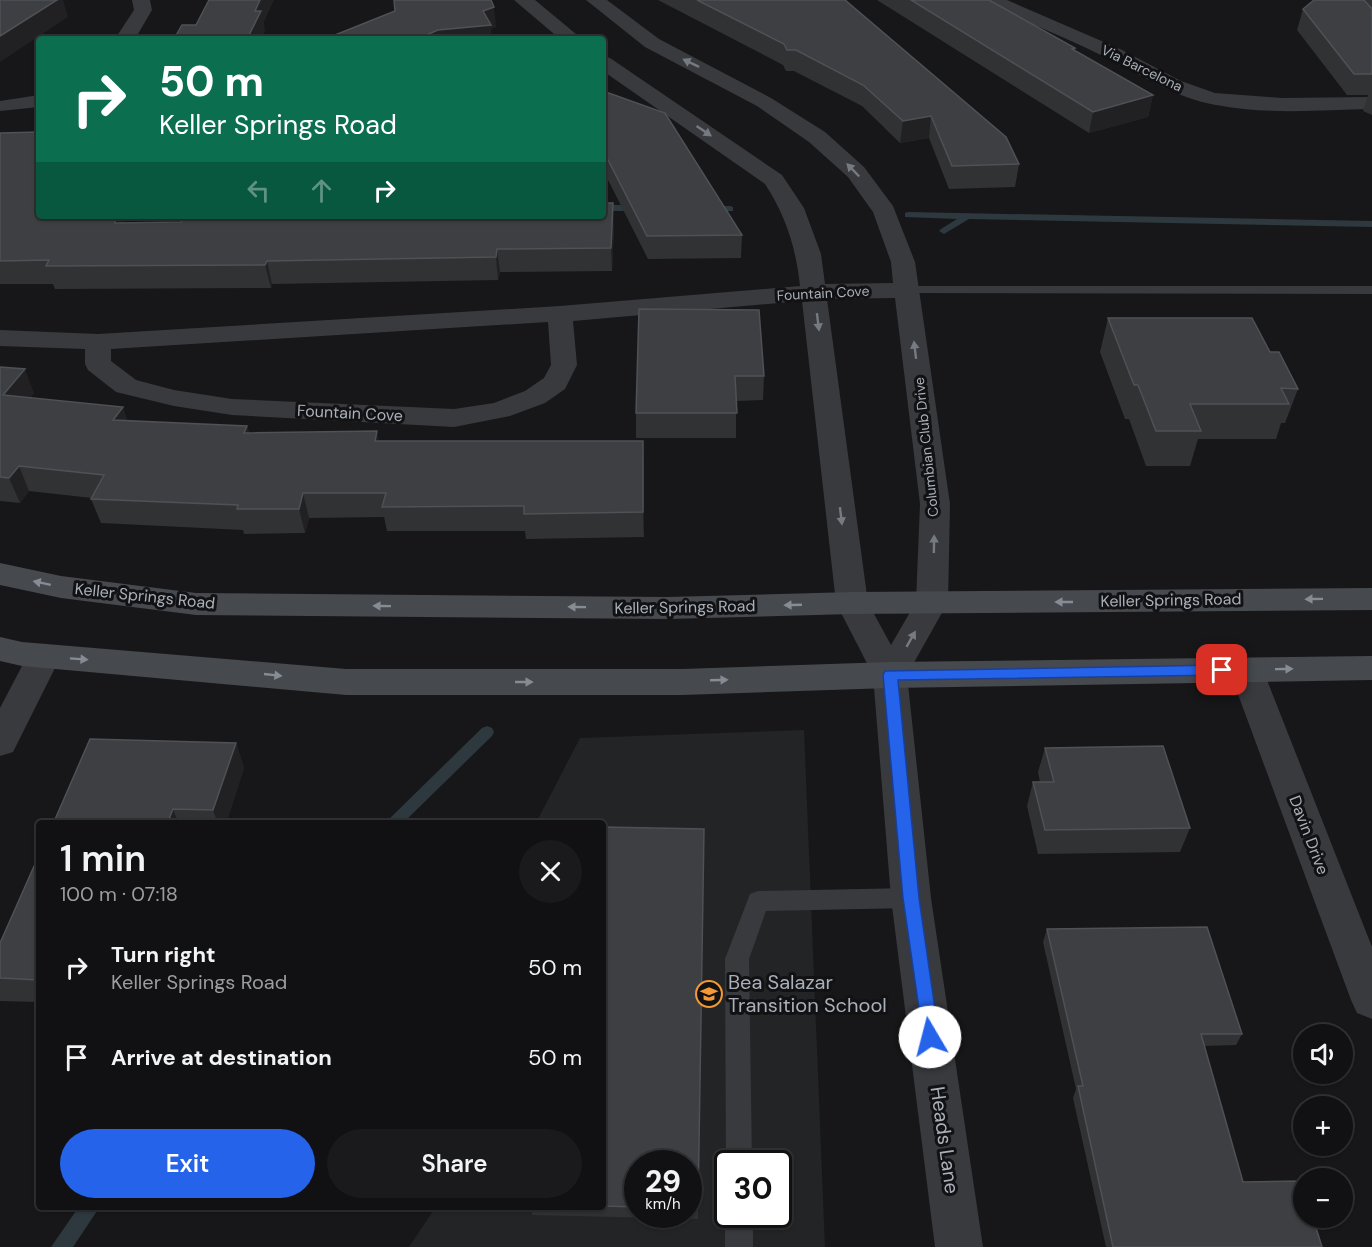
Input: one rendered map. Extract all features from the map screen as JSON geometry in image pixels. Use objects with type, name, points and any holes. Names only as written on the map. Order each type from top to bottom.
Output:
[{"type":"main road","name":"Keller Springs Road","points":[[0,574],[61,587],[196,604],[667,608],[852,603],[1372,598]]},
{"type":"main road","points":[[0,649],[44,656],[346,682],[682,682],[890,675],[1372,668]]},
{"type":"street","points":[[127,36],[143,10],[141,0]]},
{"type":"street","name":"Columbian Club Drive","points":[[595,0],[623,54],[774,180],[792,208],[809,254],[852,603],[890,675]]},
{"type":"street","name":"Via Barcelona","points":[[992,0],[1114,54],[1164,81],[1195,94],[1261,103],[1372,103]]},
{"type":"street","points":[[529,1],[569,36]]},
{"type":"street","name":"Columbian Club Drive","points":[[623,54],[764,102],[817,137],[856,172],[885,211],[903,262],[934,504],[932,602],[890,675]]},
{"type":"street","points":[[4,106],[36,101]]},
{"type":"street","name":"Fountain Cove","points":[[0,338],[98,342],[560,314],[814,292],[907,290]]},
{"type":"street","name":"Fountain Cove","points":[[98,342],[98,364],[126,386],[174,398],[232,406],[339,414],[454,418],[500,410],[535,397],[555,383],[564,365],[560,314]]},
{"type":"street","points":[[0,742],[44,656]]},
{"type":"street","name":"Davin Drive","points":[[1246,670],[1372,1000]]},
{"type":"street","name":"Heads Lane","points":[[890,675],[911,898],[959,1247]]},
{"type":"lane","points":[[907,290],[1372,290]]},
{"type":"lane","points":[[739,1150],[737,959],[758,901],[911,898]]},
{"type":"lane","points":[[739,1228],[739,1247]]},
{"type":"shaded area","name":"Bea Salazar Transition School","points":[[804,730],[825,1247],[409,1247],[434,1210],[606,1210],[606,820],[538,820],[580,738]]},
{"type":"building","points":[[0,0],[57,0],[0,36]]},
{"type":"building","points":[[209,0],[260,0],[255,11],[261,11],[248,36],[176,36],[182,25],[196,25]]},
{"type":"building","points":[[394,0],[491,0],[494,7],[483,11],[491,25],[438,30],[424,36],[332,36],[395,11]]},
{"type":"building","points":[[697,0],[845,0],[1006,137],[1019,164],[952,166],[931,116],[903,121],[863,85],[796,50],[787,50],[784,44]]},
{"type":"building","points":[[911,0],[989,0],[1153,95],[1093,112]]},
{"type":"building","points":[[1314,0],[1364,0],[1372,9],[1372,74],[1354,74],[1303,9]]},
{"type":"building","points":[[606,92],[665,113],[742,235],[647,236],[606,156]]},
{"type":"building","points":[[36,132],[36,219],[115,219],[115,223],[181,222],[182,219],[606,219],[606,203],[613,203],[611,248],[497,249],[496,257],[267,261],[265,265],[46,266],[49,260],[0,261],[0,133]]},
{"type":"building","points":[[639,309],[759,310],[764,376],[735,376],[737,413],[636,413]]},
{"type":"building","points":[[1108,318],[1252,318],[1270,352],[1279,352],[1298,389],[1281,388],[1289,404],[1190,404],[1201,431],[1156,431],[1138,385],[1134,385]]},
{"type":"building","points":[[0,367],[25,369],[3,395],[123,407],[113,420],[247,426],[244,433],[377,431],[375,441],[643,441],[643,512],[524,514],[524,506],[382,507],[386,493],[303,493],[299,509],[237,509],[238,505],[91,499],[104,475],[19,466],[9,478],[0,477]]},
{"type":"building","points":[[90,739],[236,743],[213,810],[173,809],[169,820],[55,820]]},
{"type":"building","points":[[1163,746],[1190,828],[1045,830],[1033,782],[1054,782],[1045,748]]},
{"type":"building","points":[[606,827],[704,829],[699,1150],[624,1150],[624,1207],[606,1206]]},
{"type":"building","points":[[36,862],[36,980],[0,978],[0,943]]},
{"type":"building","points":[[1207,927],[1242,1034],[1201,1034],[1243,1182],[1293,1181],[1293,1228],[1316,1228],[1322,1247],[1113,1247],[1078,1086],[1083,1086],[1047,929]]},
{"type":"waterway","points":[[606,208],[640,208]]},
{"type":"waterway","points":[[707,209],[730,209]]},
{"type":"waterway","points":[[908,215],[1372,224]]},
{"type":"waterway","points":[[944,231],[965,218]]},
{"type":"waterway","points":[[395,820],[487,732]]},
{"type":"waterway","points":[[61,1247],[88,1210]]},
{"type":"place","name":"Bea Salazar Transition School","points":[[709,994]]},
{"type":"route","points":[[930,1037],[911,898],[890,675],[1222,670]]}]
